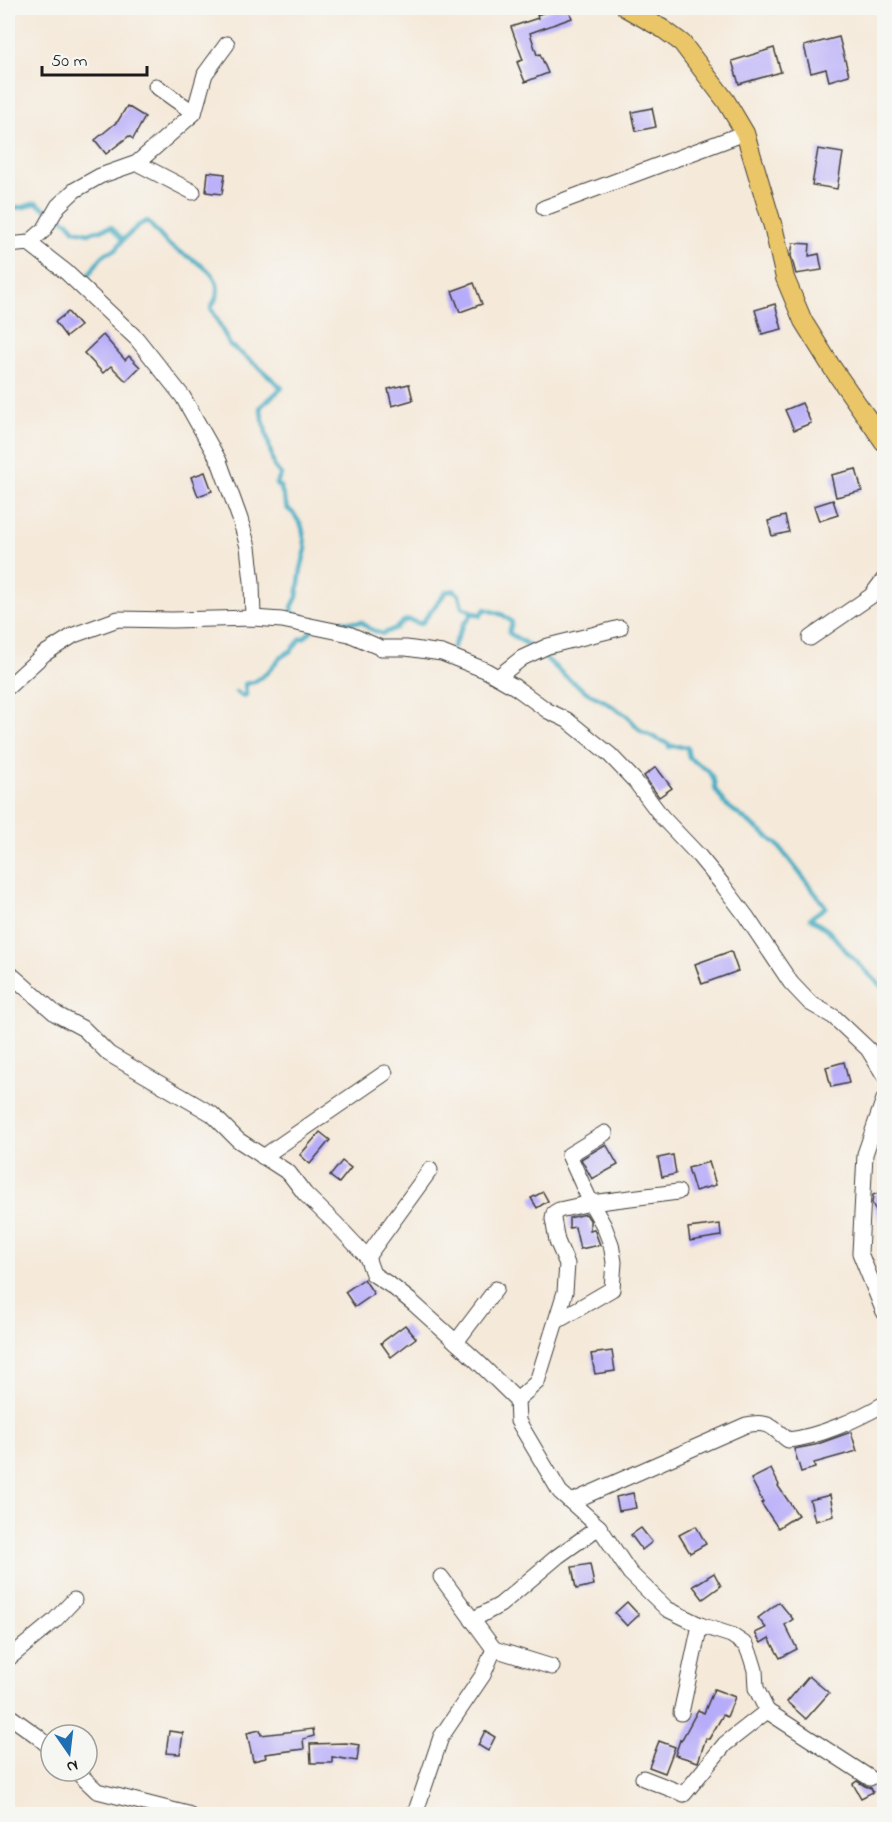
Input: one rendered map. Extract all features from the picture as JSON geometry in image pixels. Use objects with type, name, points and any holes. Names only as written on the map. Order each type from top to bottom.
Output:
[{"type":"main road","points":[[626,8],[663,29],[682,44],[726,101],[745,133],[774,230],[785,278],[803,321],[831,366],[885,442]]},
{"type":"street","points":[[8,245],[29,243],[44,230],[58,206],[75,190],[100,176],[137,163],[194,113],[205,74],[227,44]]},
{"type":"street","points":[[156,86],[194,113]]},
{"type":"street","points":[[544,208],[745,133]]},
{"type":"street","points":[[137,163],[193,192]]},
{"type":"street","points":[[29,243],[66,272],[137,339],[183,397],[219,461],[240,519],[248,547],[253,618]]},
{"type":"street","points":[[810,638],[872,596],[885,579]]},
{"type":"street","points":[[8,687],[44,654],[74,635],[118,619],[253,618],[282,621],[349,634],[381,648],[406,648],[442,653],[485,670],[515,687],[548,711],[567,720],[609,754],[635,781],[662,817],[722,884],[791,983],[810,1003],[834,1017],[868,1048],[885,1075]]},
{"type":"street","points":[[498,677],[522,658],[548,646],[620,628]]},
{"type":"street","points":[[8,972],[56,1014],[84,1029],[109,1054],[212,1114],[238,1140],[289,1173],[305,1194],[367,1257],[373,1274],[413,1303],[517,1400],[518,1421],[560,1492],[599,1527],[630,1573],[667,1609],[700,1625],[731,1635],[746,1645],[755,1670],[756,1689],[768,1711],[870,1778]]},
{"type":"street","points":[[263,1157],[385,1073]]},
{"type":"street","points":[[885,1099],[865,1154],[860,1253],[885,1312]]},
{"type":"street","points":[[557,1321],[612,1289],[614,1262],[611,1244],[569,1155],[605,1133]]},
{"type":"street","points":[[367,1257],[430,1170]]},
{"type":"street","points":[[517,1400],[537,1382],[566,1292],[567,1264],[557,1241],[554,1213],[558,1210],[591,1203],[678,1192]]},
{"type":"street","points":[[456,1342],[496,1289]]},
{"type":"street","points":[[571,1502],[746,1425],[758,1422],[768,1424],[788,1440],[801,1439],[860,1417],[885,1404]]},
{"type":"street","points":[[472,1620],[500,1605],[558,1556],[599,1527]]},
{"type":"street","points":[[441,1577],[494,1649],[552,1667]]},
{"type":"street","points":[[8,1659],[54,1621],[74,1600]]},
{"type":"street","points":[[681,1713],[700,1625]]},
{"type":"street","points":[[421,1812],[441,1737],[483,1675],[494,1649]]},
{"type":"street","points":[[643,1778],[684,1794],[725,1744],[768,1711]]},
{"type":"street","points":[[8,1715],[39,1738]]},
{"type":"street","points":[[89,1783],[97,1791],[188,1815]]},
{"type":"building","points":[[556,8],[568,8],[572,18],[530,33],[537,55],[540,54],[548,73],[525,82],[517,62],[523,60],[511,27],[538,18],[537,15]]},
{"type":"building","points":[[839,37],[849,75],[829,81],[826,69],[811,73],[804,46]]},
{"type":"building","points":[[774,48],[781,72],[739,84],[732,61]]},
{"type":"building","points":[[127,106],[145,117],[133,139],[129,136],[106,154],[95,140],[118,121]]},
{"type":"building","points":[[652,108],[656,127],[636,131],[632,112]]},
{"type":"building","points":[[818,149],[843,153],[837,189],[812,185]]},
{"type":"building","points":[[208,172],[225,174],[222,194],[206,192]]},
{"type":"building","points":[[793,243],[810,244],[809,256],[819,254],[822,270],[796,274],[791,256]]},
{"type":"building","points":[[474,283],[482,304],[460,312],[452,291]]},
{"type":"building","points":[[775,304],[782,329],[762,334],[755,310]]},
{"type":"building","points":[[68,312],[80,326],[66,337],[55,322]]},
{"type":"building","points":[[103,335],[125,360],[129,356],[140,367],[126,381],[111,366],[103,373],[84,353]]},
{"type":"building","points":[[409,384],[413,400],[392,406],[388,389]]},
{"type":"building","points":[[802,403],[811,423],[794,430],[785,410]]},
{"type":"building","points":[[856,469],[862,491],[836,497],[831,475]]},
{"type":"building","points":[[205,472],[212,491],[198,496],[191,477]]},
{"type":"building","points":[[833,500],[838,515],[819,521],[814,506]]},
{"type":"building","points":[[785,516],[789,532],[772,536],[768,521]]},
{"type":"building","points":[[656,767],[672,788],[659,797],[644,776]]},
{"type":"building","points":[[731,951],[738,971],[702,984],[695,964]]},
{"type":"building","points":[[844,1062],[849,1083],[831,1087],[826,1067]]},
{"type":"building","points":[[320,1132],[330,1140],[310,1164],[300,1155]]},
{"type":"building","points":[[606,1144],[618,1165],[592,1179],[581,1159]]},
{"type":"building","points":[[673,1155],[676,1174],[662,1177],[658,1158]]},
{"type":"building","points":[[342,1161],[351,1168],[339,1183],[330,1176]]},
{"type":"building","points":[[709,1162],[716,1185],[695,1191],[688,1168]]},
{"type":"building","points":[[885,1190],[885,1231],[872,1203],[873,1195]]},
{"type":"building","points":[[543,1192],[548,1201],[537,1208],[531,1198]]},
{"type":"building","points":[[586,1214],[590,1220],[590,1230],[594,1229],[600,1245],[580,1249],[575,1227],[569,1228],[569,1218]]},
{"type":"building","points":[[720,1224],[721,1236],[690,1241],[688,1228]]},
{"type":"building","points":[[364,1279],[374,1294],[355,1307],[345,1292]]},
{"type":"building","points":[[405,1325],[416,1338],[391,1357],[381,1343]]},
{"type":"building","points":[[612,1351],[615,1371],[595,1374],[591,1354]]},
{"type":"building","points":[[851,1432],[857,1451],[814,1463],[815,1468],[801,1472],[794,1449],[815,1445]]},
{"type":"building","points":[[771,1469],[778,1486],[798,1515],[778,1528],[761,1503],[763,1502],[751,1479]]},
{"type":"building","points":[[633,1493],[636,1508],[619,1511],[616,1497]]},
{"type":"building","points":[[830,1495],[834,1516],[815,1521],[810,1500]]},
{"type":"building","points":[[696,1526],[706,1544],[690,1553],[679,1535]]},
{"type":"building","points":[[641,1528],[652,1542],[642,1550],[631,1535]]},
{"type":"building","points":[[590,1564],[594,1585],[576,1589],[572,1567]]},
{"type":"building","points":[[714,1573],[721,1586],[703,1599],[693,1586]]},
{"type":"building","points":[[627,1602],[639,1615],[627,1626],[615,1613]]},
{"type":"building","points":[[779,1602],[793,1619],[785,1625],[797,1649],[780,1658],[769,1638],[761,1643],[755,1633],[766,1628],[758,1618]]},
{"type":"building","points":[[809,1676],[829,1693],[806,1719],[787,1702]]},
{"type":"building","points":[[714,1689],[735,1697],[727,1717],[723,1715],[709,1739],[706,1738],[698,1762],[675,1755],[680,1740],[698,1710],[704,1713]]},
{"type":"building","points":[[313,1729],[314,1736],[303,1739],[304,1749],[265,1754],[266,1758],[253,1761],[247,1733],[260,1730],[261,1735]]},
{"type":"building","points":[[169,1731],[183,1733],[180,1754],[166,1753]]},
{"type":"building","points":[[485,1731],[495,1737],[488,1751],[478,1745]]},
{"type":"building","points":[[659,1741],[675,1747],[665,1773],[649,1767]]},
{"type":"building","points":[[310,1744],[359,1745],[357,1761],[332,1757],[332,1763],[311,1763]]},
{"type":"building","points":[[857,1781],[871,1788],[873,1792],[861,1798],[853,1784]]},
{"type":"waterway","points":[[8,214],[12,208],[36,203],[50,212]]},
{"type":"waterway","points":[[57,216],[68,222],[75,230],[89,233],[111,227],[123,240],[139,225],[147,221],[170,246],[209,271],[217,286],[217,295],[211,308],[230,345],[282,388],[260,407],[274,466],[281,475],[276,484],[280,486],[287,508],[302,527],[306,549],[297,597],[292,607],[293,615],[306,619]]},
{"type":"waterway","points":[[87,277],[100,259],[106,253],[115,250],[123,240]]},
{"type":"waterway","points":[[319,622],[362,622],[368,628],[382,634],[396,628],[404,621],[409,620],[421,624],[446,592],[454,590],[459,595],[462,607],[478,615]]},
{"type":"waterway","points":[[453,647],[464,623],[472,613],[480,616],[485,609],[503,615],[512,622],[509,633],[533,648]]},
{"type":"waterway","points":[[236,692],[242,696],[246,695],[245,684],[254,682],[267,673],[281,657],[292,650],[300,639],[313,629]]},
{"type":"waterway","points":[[540,653],[588,693],[627,716],[641,731],[666,743]]},
{"type":"waterway","points":[[669,744],[669,747],[687,747],[689,758],[710,774],[715,783],[715,789],[725,804],[777,844],[826,907],[810,918],[828,930],[884,989]]}]
